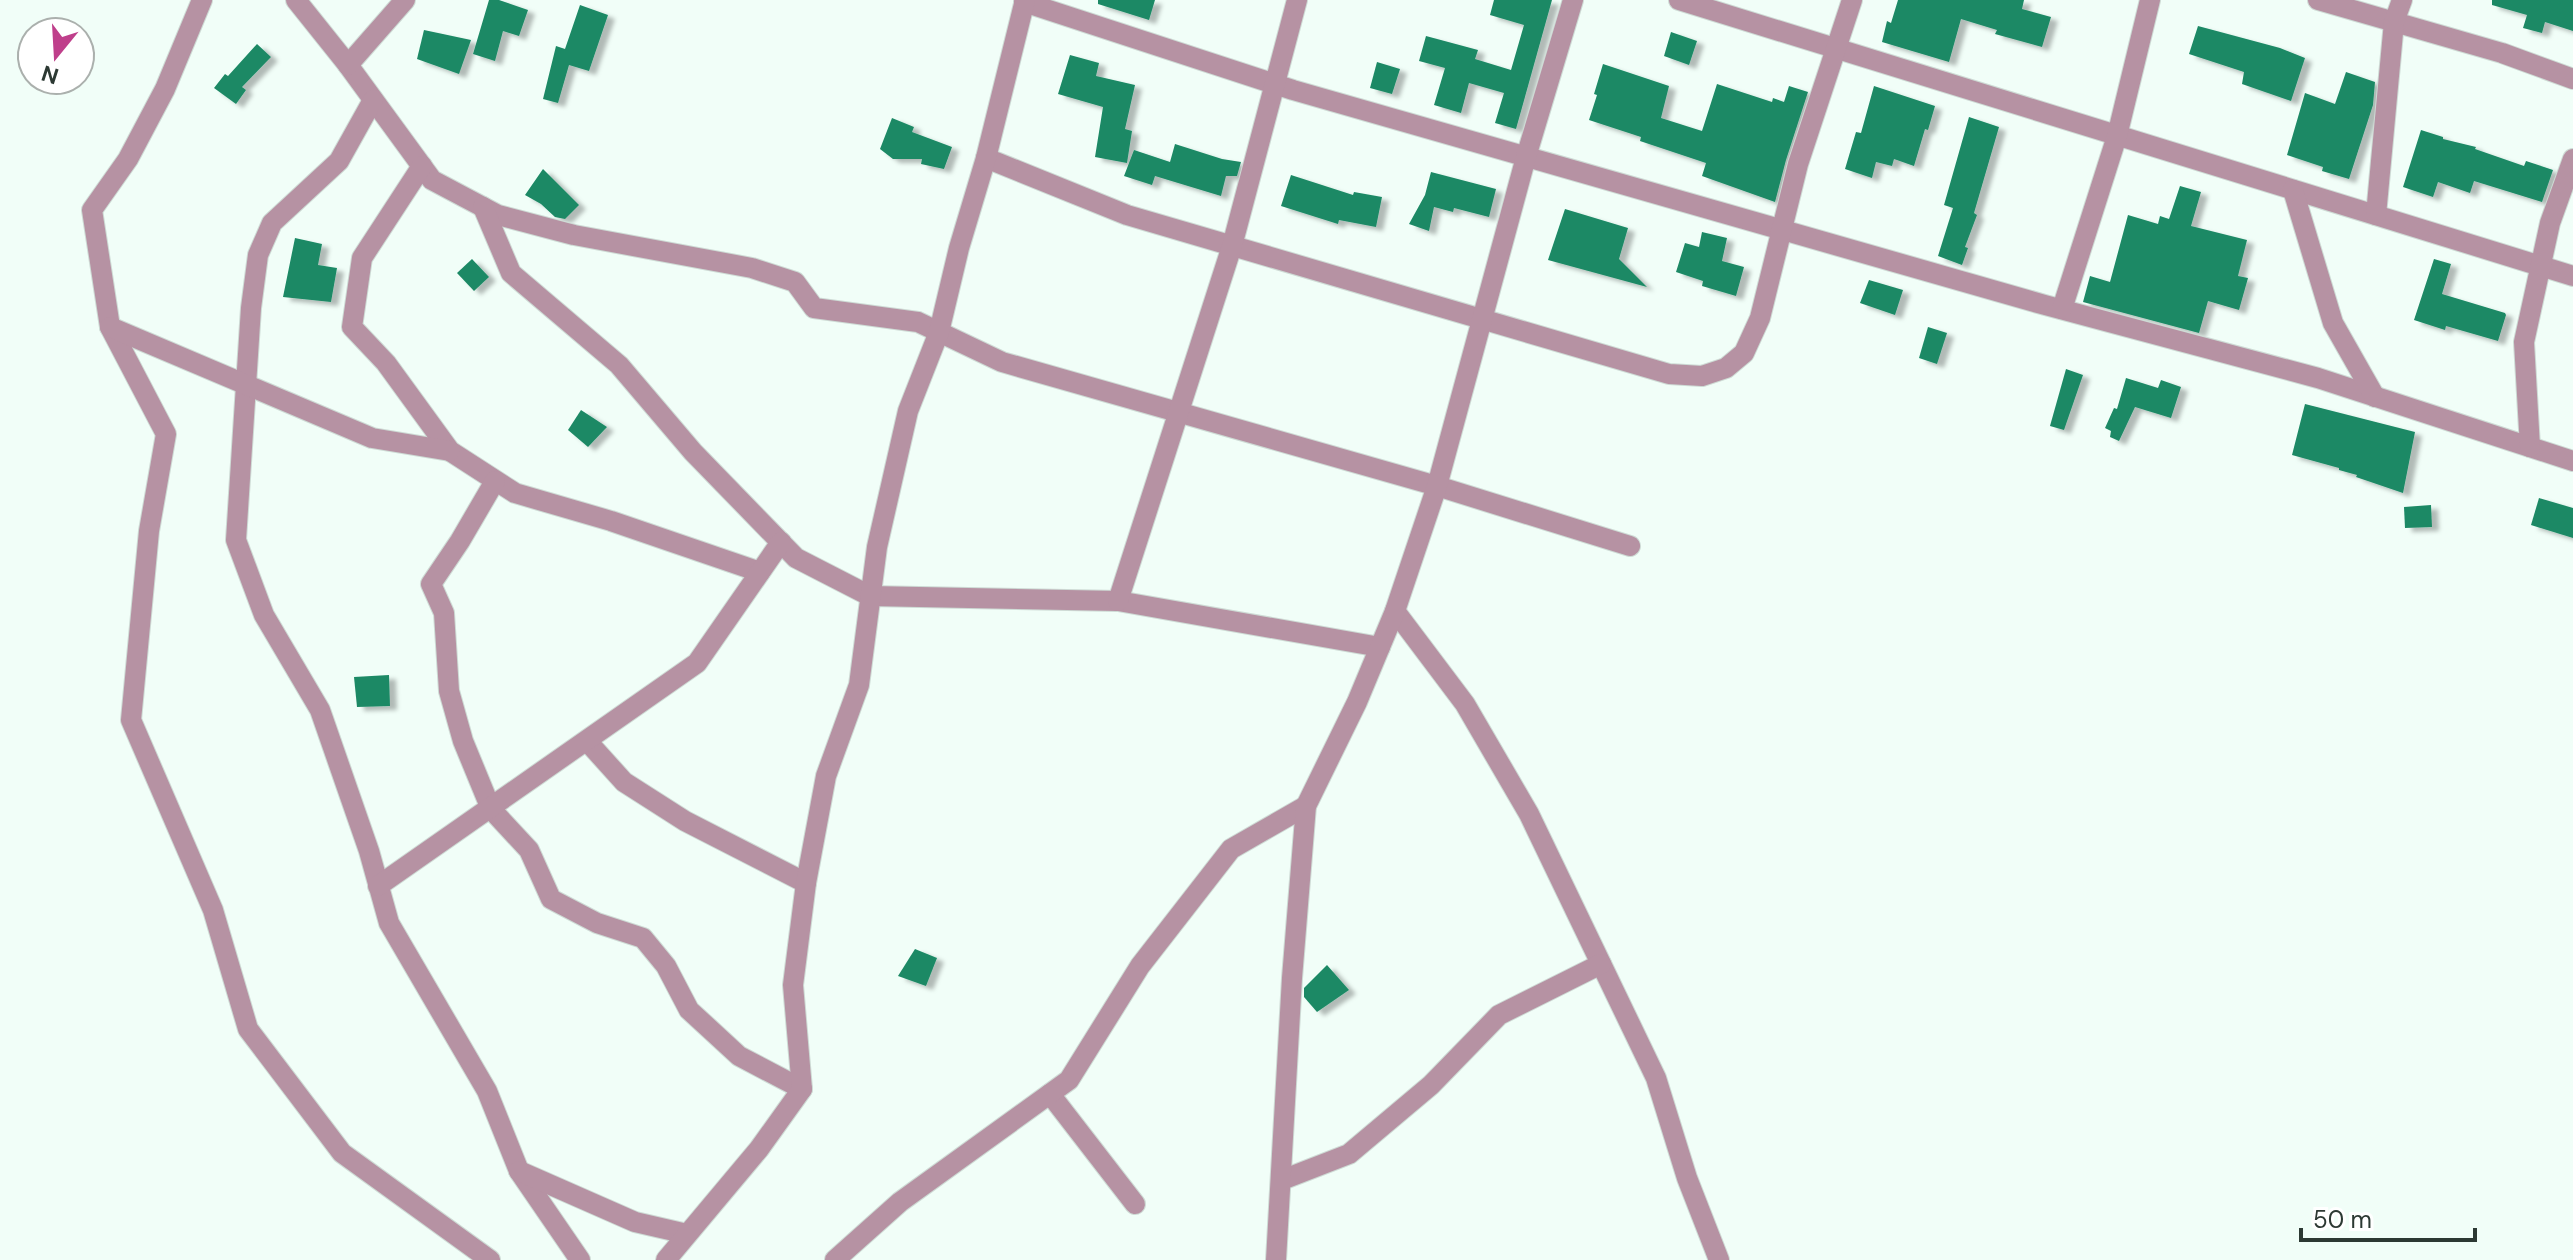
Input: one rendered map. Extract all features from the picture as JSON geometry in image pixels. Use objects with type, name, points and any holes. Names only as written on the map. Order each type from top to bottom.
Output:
[{"type":"street","points":[[202,0],[165,89],[128,159],[92,210],[110,327],[166,434],[149,531],[131,720],[213,910],[248,1029],[342,1153],[490,1260]]},
{"type":"street","points":[[296,0],[432,180],[498,215],[574,235],[752,268],[795,282],[814,308],[918,322],[1002,362],[1437,486],[1630,546]]},
{"type":"street","points":[[348,65],[405,0]]},
{"type":"street","points":[[1118,601],[1232,246],[1297,0]]},
{"type":"street","points":[[1276,1260],[1292,978],[1306,806],[1357,702],[1395,611],[1437,486],[1526,157],[1573,0]]},
{"type":"street","points":[[1679,0],[2573,276]]},
{"type":"street","points":[[986,158],[1127,215],[1669,374],[1702,376],[1726,368],[1744,353],[1760,318],[1798,164],[1852,0]]},
{"type":"street","points":[[2062,309],[2117,136],[2150,0]]},
{"type":"street","points":[[2318,0],[2502,53],[2573,79]]},
{"type":"street","points":[[2376,215],[2394,22],[2402,0]]},
{"type":"street","points":[[666,1260],[759,1149],[802,1089],[793,985],[806,883],[826,776],[859,685],[877,547],[908,411],[939,332],[1024,1],[1274,84],[2062,309],[2318,378],[2573,461]]},
{"type":"street","points":[[373,100],[339,161],[272,223],[258,255],[245,385],[236,540],[264,615],[320,710],[369,851],[389,923],[487,1091],[519,1171],[580,1260]]},
{"type":"street","points":[[2530,447],[2524,342],[2550,223],[2573,159]]},
{"type":"street","points":[[422,166],[362,258],[352,327],[386,363],[450,451],[515,493],[611,521],[760,572]]},
{"type":"street","points":[[2293,190],[2333,323],[2375,397]]},
{"type":"street","points":[[483,207],[511,273],[619,365],[693,452],[796,558],[870,596],[1118,601],[1380,647]]},
{"type":"street","points":[[110,327],[372,438],[450,451]]},
{"type":"street","points":[[495,481],[431,584],[444,613],[449,691],[463,741],[491,809],[529,850],[551,899],[597,923],[643,938],[666,966],[689,1010],[739,1056],[802,1089]]},
{"type":"street","points":[[378,886],[697,663],[781,542]]},
{"type":"street","points":[[1395,611],[1465,704],[1529,814],[1656,1078],[1687,1178],[1719,1260]]},
{"type":"street","points":[[587,741],[624,782],[648,798],[685,821],[806,883]]},
{"type":"street","points":[[835,1260],[900,1202],[1069,1080],[1140,966],[1231,849],[1306,806]]},
{"type":"street","points":[[1282,1180],[1349,1154],[1431,1085],[1499,1015],[1601,964]]},
{"type":"street","points":[[1050,1094],[1135,1204]]},
{"type":"street","points":[[519,1171],[635,1222],[687,1234]]},
{"type":"building","points":[[489,0],[499,0],[528,10],[519,36],[503,31],[495,61],[473,54]]},
{"type":"building","points":[[1098,0],[1155,0],[1149,20],[1098,4]]},
{"type":"building","points":[[1494,0],[1552,0],[1516,129],[1495,123],[1504,93],[1469,83],[1461,113],[1434,105],[1445,68],[1419,61],[1426,36],[1478,50],[1475,59],[1511,70],[1524,25],[1490,15]]},
{"type":"building","points":[[1898,0],[2024,0],[2022,9],[2051,17],[2042,47],[1995,34],[1997,30],[1961,19],[1949,62],[1882,42],[1887,21],[1891,23]]},
{"type":"building","points":[[2492,0],[2573,0],[2573,31],[2545,22],[2542,33],[2523,28],[2527,15],[2492,5]]},
{"type":"building","points":[[580,5],[608,15],[589,71],[569,65],[558,103],[543,99],[556,46],[565,49]]},
{"type":"building","points":[[2198,26],[2280,48],[2305,58],[2291,101],[2242,84],[2244,72],[2189,54]]},
{"type":"building","points":[[424,30],[471,40],[459,74],[417,59]]},
{"type":"building","points":[[1671,32],[1697,41],[1689,65],[1664,56]]},
{"type":"building","points":[[257,44],[271,57],[242,87],[246,90],[236,104],[214,88]]},
{"type":"building","points":[[1070,55],[1099,63],[1096,76],[1135,85],[1125,129],[1132,131],[1127,163],[1095,157],[1103,107],[1058,94]]},
{"type":"building","points":[[1377,62],[1400,69],[1392,94],[1370,88]]},
{"type":"building","points":[[1603,64],[1669,86],[1661,118],[1702,131],[1717,84],[1772,102],[1773,98],[1784,102],[1789,86],[1808,92],[1775,202],[1702,176],[1706,163],[1589,120]]},
{"type":"building","points":[[2346,72],[2375,82],[2373,105],[2349,179],[2287,155],[2305,93],[2335,104]]},
{"type":"building","points":[[1874,86],[1935,106],[1914,166],[1894,159],[1892,166],[1876,162],[1872,178],[1845,169],[1856,132],[1861,133]]},
{"type":"building","points":[[1969,117],[1999,127],[1962,265],[1938,256],[1953,208],[1944,205]]},
{"type":"building","points":[[892,118],[914,127],[912,132],[952,147],[944,169],[921,164],[922,159],[893,159],[880,149]]},
{"type":"building","points":[[2421,130],[2524,166],[2526,161],[2553,170],[2542,202],[2474,181],[2470,193],[2438,182],[2433,197],[2403,187]]},
{"type":"building","points":[[1175,144],[1241,162],[1237,176],[1226,176],[1221,196],[1155,176],[1152,185],[1124,176],[1134,150],[1170,162]]},
{"type":"building","points":[[543,169],[579,205],[565,219],[555,217],[525,195]]},
{"type":"building","points":[[1431,172],[1496,189],[1489,217],[1454,208],[1453,212],[1434,207],[1429,231],[1409,224],[1425,195]]},
{"type":"building","points":[[1291,175],[1353,195],[1354,192],[1382,197],[1376,227],[1339,220],[1338,224],[1281,206]]},
{"type":"building","points":[[2180,186],[2201,192],[2191,226],[2247,240],[2238,276],[2248,278],[2239,310],[2208,301],[2199,333],[2083,302],[2090,276],[2110,282],[2128,215],[2158,224],[2160,216],[2169,219]]},
{"type":"building","points":[[1565,209],[1628,228],[1619,259],[1647,287],[1548,260]]},
{"type":"building","points":[[1702,232],[1727,238],[1722,261],[1744,267],[1736,296],[1702,286],[1703,281],[1676,272],[1685,243],[1699,247]]},
{"type":"building","points":[[295,238],[322,244],[318,265],[337,268],[331,302],[283,297]]},
{"type":"building","points":[[472,259],[489,277],[474,291],[457,273]]},
{"type":"building","points":[[2434,259],[2451,264],[2442,294],[2505,313],[2498,341],[2414,320]]},
{"type":"building","points":[[1869,280],[1903,290],[1895,315],[1860,303]]},
{"type":"building","points":[[1928,327],[1947,333],[1937,364],[1919,358]]},
{"type":"building","points":[[2066,369],[2083,375],[2064,430],[2050,426]]},
{"type":"building","points":[[2126,378],[2158,388],[2161,380],[2181,387],[2171,418],[2135,407],[2119,441],[2110,437],[2111,431],[2105,428],[2114,408],[2117,409]]},
{"type":"building","points":[[2305,404],[2415,432],[2403,493],[2339,468],[2292,455]]},
{"type":"building","points":[[581,410],[607,427],[588,447],[568,430]]},
{"type":"building","points":[[2539,498],[2573,508],[2573,538],[2531,525]]},
{"type":"building","points":[[2431,505],[2432,527],[2405,528],[2404,507]]},
{"type":"building","points":[[389,675],[390,706],[357,707],[354,677]]},
{"type":"building","points":[[915,949],[937,958],[926,986],[898,976]]},
{"type":"building","points":[[1327,965],[1349,990],[1317,1012],[1304,997],[1304,988]]}]
